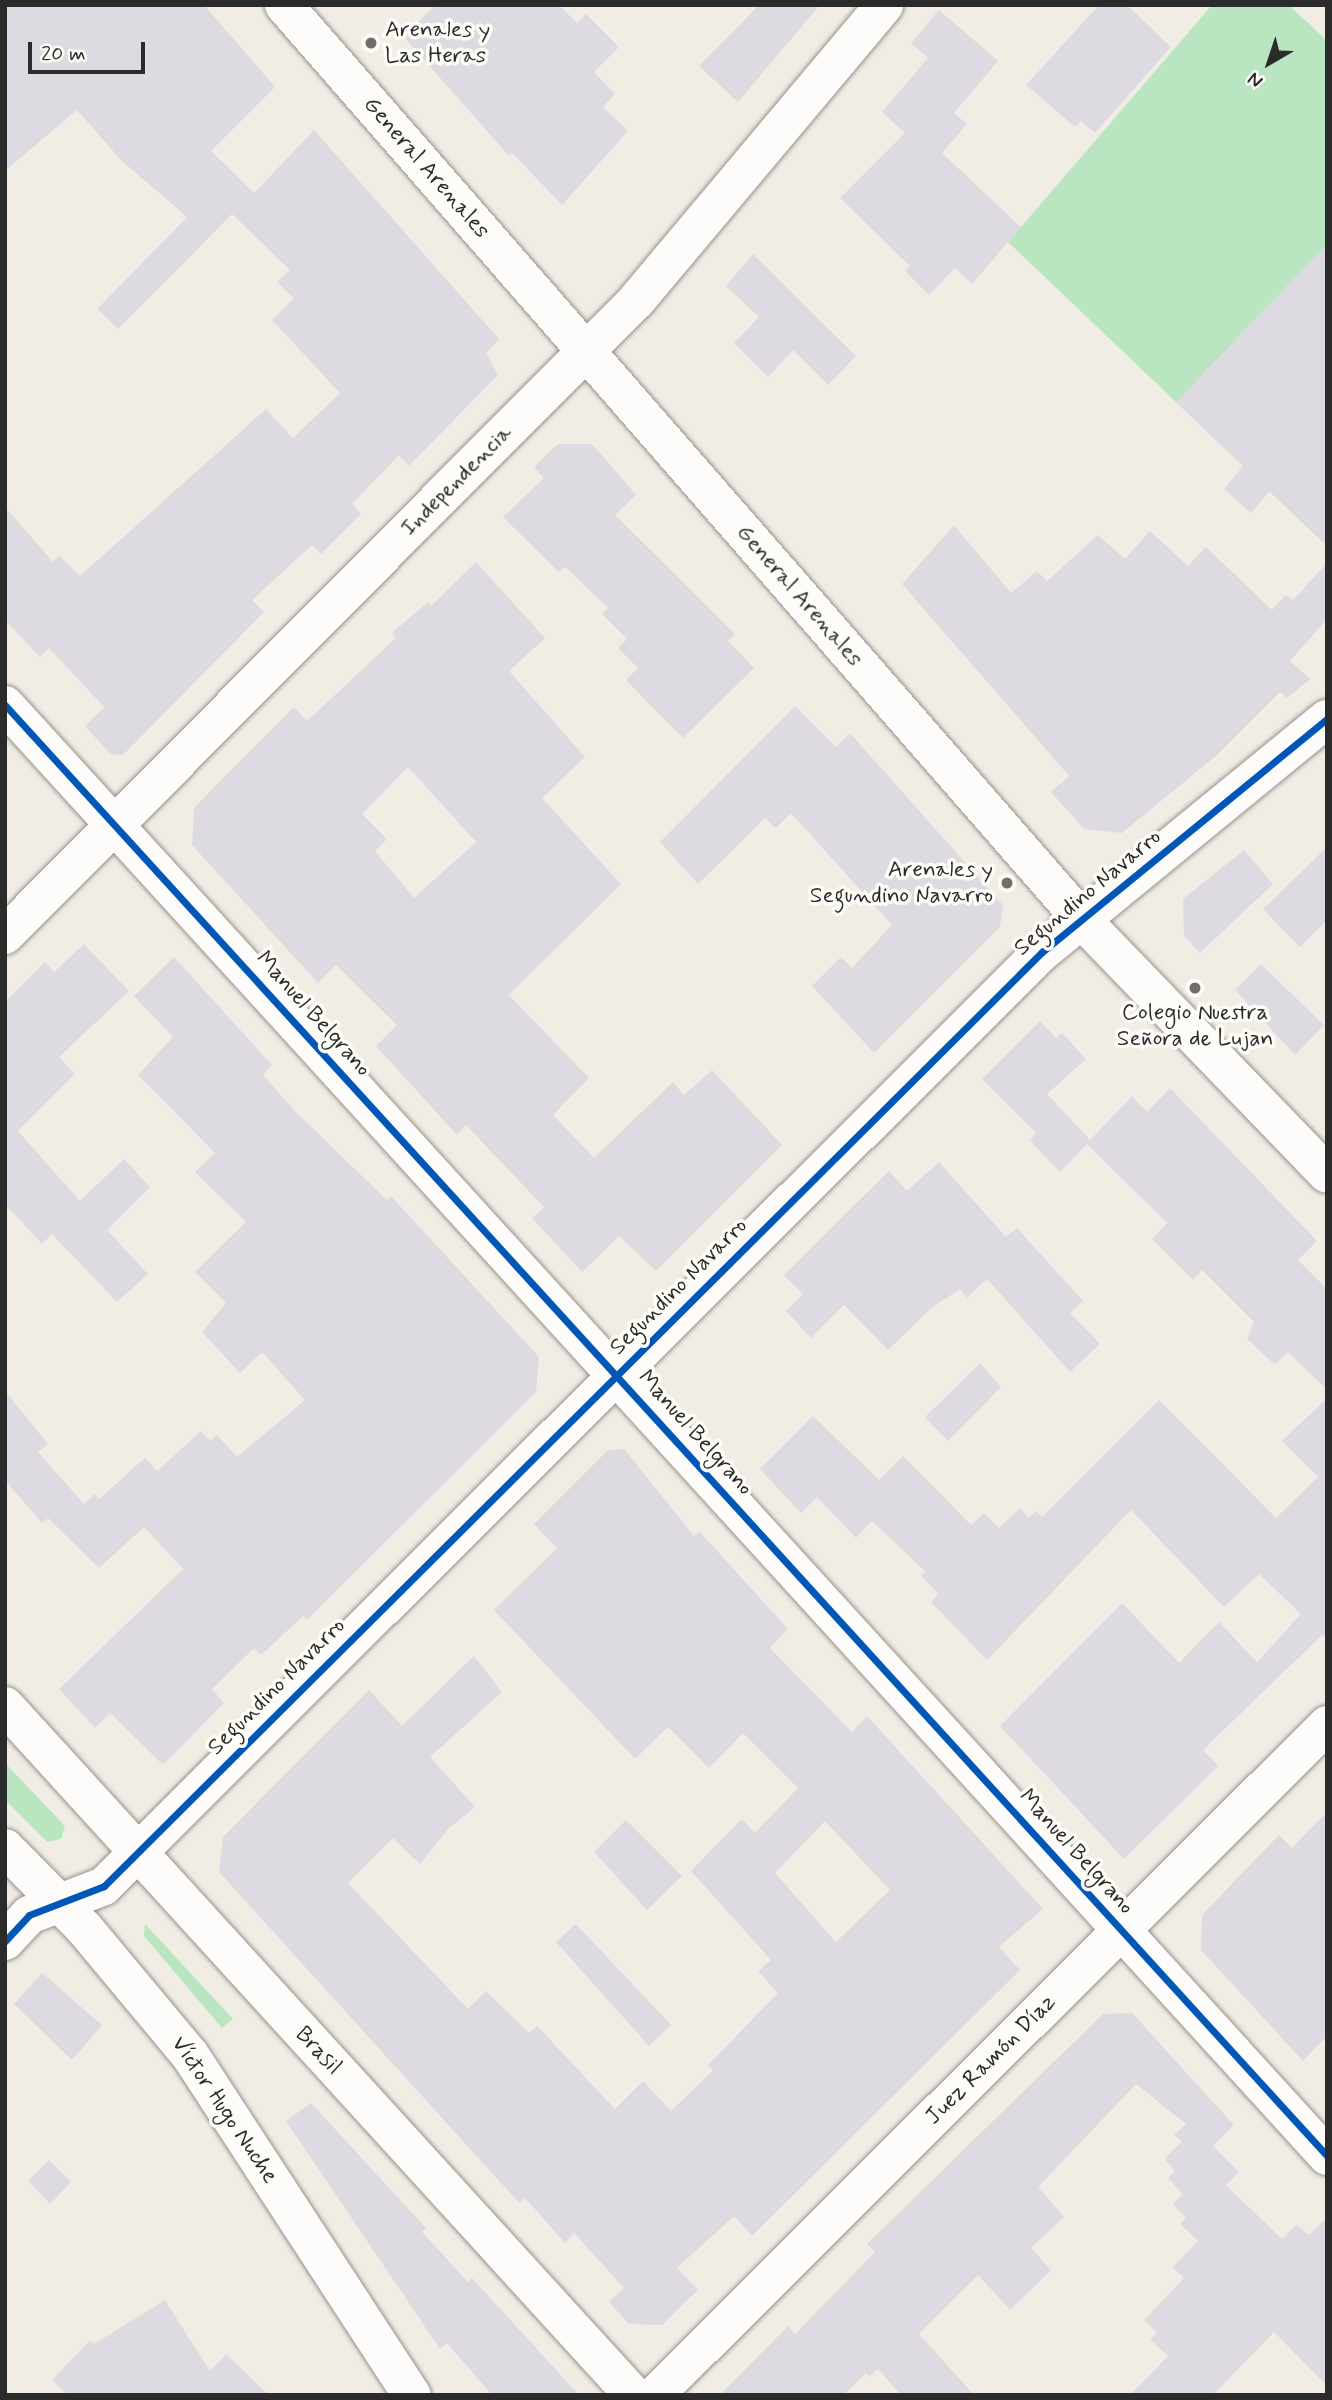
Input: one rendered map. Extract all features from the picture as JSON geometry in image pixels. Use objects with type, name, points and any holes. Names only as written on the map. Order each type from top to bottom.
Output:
[{"type":"street","name":"General Arenales","points":[[284,5],[1083,921],[1327,1174]]},
{"type":"street","name":"Independencia","points":[[5,935],[636,301],[884,5]]},
{"type":"street","name":"Manuel Belgrano","points":[[5,705],[1327,2156]]},
{"type":"street","name":"Segundino Navarro","points":[[5,1941],[29,1915],[104,1886],[1042,952],[1327,719]]},
{"type":"street","name":"Brasil","points":[[5,1706],[137,1854],[633,2395]]},
{"type":"street","name":"Juez Ramón Díaz","points":[[654,2395],[1327,1725]]},
{"type":"street","name":"Víctor Hugo Nuche","points":[[5,1848],[59,1903],[190,2055],[412,2395]]},
{"type":"green space","points":[[1212,5],[1289,5],[1327,41],[1327,546],[1008,242]]},
{"type":"green space","points":[[5,1763],[65,1826],[61,1839],[47,1842],[5,1800]]},
{"type":"green space","points":[[145,1924],[233,2019],[222,2028],[144,1936]]},
{"type":"building","points":[[5,5],[204,5],[275,87],[211,151],[254,193],[314,130],[499,339],[486,353],[498,375],[409,466],[399,455],[352,504],[361,514],[321,554],[312,545],[252,600],[264,612],[123,755],[110,754],[85,726],[104,707],[49,648],[40,657],[5,620],[5,507],[53,562],[59,555],[80,576],[266,409],[293,438],[340,393],[272,320],[294,298],[277,282],[290,270],[232,214],[118,329],[97,309],[187,217],[122,161],[77,110],[5,171]]},
{"type":"building","points":[[435,5],[559,5],[577,23],[586,14],[619,47],[594,72],[615,94],[603,107],[628,131],[562,205],[512,153],[509,156],[404,37]]},
{"type":"building","points":[[759,5],[820,5],[738,102],[699,66]]},
{"type":"building","points":[[1099,5],[1127,5],[1171,47],[1095,133],[1081,121],[1075,127],[1026,85]]},
{"type":"building","points":[[939,10],[998,61],[954,113],[967,124],[942,153],[1021,227],[972,284],[955,268],[929,295],[905,271],[910,266],[840,198],[905,133],[882,112],[928,58],[911,43]]},
{"type":"building","points":[[1327,244],[1327,546],[1270,491],[1251,513],[1224,489],[1243,466],[1176,402]]},
{"type":"building","points":[[753,254],[856,356],[828,385],[793,350],[768,377],[734,343],[759,317],[726,286]]},
{"type":"building","points":[[558,444],[592,444],[636,495],[615,515],[735,634],[728,641],[754,668],[683,738],[626,680],[638,668],[618,648],[627,639],[602,614],[608,608],[565,567],[559,572],[503,517],[544,478],[534,467]]},
{"type":"building","points":[[954,525],[1011,593],[1037,571],[1047,581],[1098,535],[1125,559],[1150,531],[1188,566],[1206,547],[1272,610],[1286,595],[1293,600],[1327,563],[1327,619],[1290,661],[1310,679],[1287,698],[1280,692],[1217,755],[1122,833],[1084,829],[1051,792],[1069,776],[902,584]]},
{"type":"building","points":[[476,562],[545,638],[509,671],[585,757],[542,798],[621,884],[509,995],[589,1078],[553,1115],[594,1158],[673,1082],[684,1095],[712,1070],[782,1145],[656,1271],[619,1236],[582,1272],[532,1218],[544,1207],[466,1125],[457,1135],[376,1046],[397,1025],[336,965],[318,983],[192,845],[194,808],[294,707],[307,721],[396,638],[392,633],[428,602],[431,606]],"holes":[[[408,767],[476,842],[414,898],[375,851],[387,839],[362,814]]]},
{"type":"building","points":[[795,706],[836,747],[850,733],[1003,905],[1000,927],[874,1053],[812,986],[841,957],[852,968],[892,925],[791,813],[776,828],[765,818],[698,884],[660,842]]},
{"type":"building","points":[[1327,847],[1327,920],[1300,947],[1263,909]]},
{"type":"building","points":[[1244,850],[1273,884],[1200,953],[1184,936],[1183,899]]},
{"type":"building","points":[[84,944],[129,991],[59,1057],[75,1074],[18,1131],[80,1201],[124,1159],[150,1187],[107,1230],[148,1274],[117,1302],[52,1234],[42,1244],[5,1204],[5,1002],[45,962],[54,972]]},
{"type":"building","points":[[174,957],[272,1065],[263,1075],[296,1112],[387,1200],[391,1196],[539,1357],[536,1392],[307,1620],[303,1616],[261,1655],[254,1648],[212,1689],[224,1703],[163,1765],[110,1713],[95,1728],[59,1689],[183,1569],[144,1527],[99,1568],[48,1518],[42,1523],[5,1480],[5,1391],[48,1444],[38,1452],[84,1504],[95,1494],[99,1499],[145,1458],[157,1471],[201,1431],[210,1441],[217,1435],[237,1457],[305,1400],[262,1352],[240,1373],[202,1332],[226,1303],[195,1272],[246,1222],[195,1172],[215,1153],[138,1075],[173,1037],[134,996]]},
{"type":"building","points":[[1261,964],[1324,1025],[1295,1055],[1235,990]]},
{"type":"building","points":[[1040,1021],[1056,1038],[1062,1033],[1086,1059],[1047,1094],[1090,1140],[1132,1096],[1147,1112],[1170,1088],[1317,1241],[1298,1260],[1327,1289],[1327,1390],[1288,1352],[1275,1365],[1247,1339],[1254,1322],[1202,1270],[1193,1280],[1152,1239],[1167,1223],[1087,1144],[1060,1172],[1030,1141],[1036,1133],[982,1079]]},
{"type":"building","points":[[939,1162],[1006,1237],[1017,1228],[1083,1301],[1070,1313],[1100,1344],[1070,1372],[987,1279],[967,1298],[960,1289],[931,1308],[888,1350],[844,1305],[811,1338],[786,1311],[803,1295],[784,1275],[889,1171],[907,1191]]},
{"type":"building","points":[[980,1363],[1001,1387],[948,1441],[925,1417]]},
{"type":"building","points":[[1327,1398],[1327,1640],[1322,1635],[1203,1750],[1218,1766],[1124,1859],[1000,1726],[1122,1603],[1179,1663],[1219,1622],[1257,1662],[1301,1614],[1259,1574],[1224,1607],[1131,1510],[987,1660],[931,1602],[938,1594],[921,1575],[925,1571],[872,1521],[856,1538],[817,1497],[801,1513],[760,1469],[813,1416],[879,1480],[903,1456],[971,1525],[984,1513],[999,1528],[1020,1508],[1029,1518],[1036,1511],[1042,1517],[1159,1400],[1276,1518],[1318,1477],[1282,1441]]},
{"type":"building","points":[[624,1449],[694,1536],[699,1531],[788,1629],[770,1648],[852,1732],[867,1716],[1043,1909],[999,1947],[1020,1970],[752,2236],[734,2216],[677,2268],[698,2290],[662,2325],[629,2324],[609,2302],[624,2288],[574,2233],[565,2243],[525,2198],[519,2203],[219,1872],[223,1837],[369,1690],[402,1726],[474,1656],[502,1692],[430,1757],[475,1807],[448,1829],[420,1864],[393,1838],[348,1883],[468,2009],[486,1991],[529,2033],[537,2026],[615,2109],[643,2081],[671,2111],[713,2070],[708,2065],[778,1993],[758,1971],[771,1960],[691,1871],[742,1819],[755,1833],[798,1788],[743,1733],[709,1768],[668,1727],[635,1759],[494,1610],[557,1548],[534,1524],[608,1450]],"holes":[[[825,1821],[890,1890],[836,1942],[775,1873]]]},
{"type":"building","points":[[1327,1812],[1327,2036],[1303,2061],[1201,1950],[1202,1915],[1279,1835],[1292,1848]]},
{"type":"building","points":[[626,1820],[682,1876],[647,1910],[594,1852]]},
{"type":"building","points":[[576,1924],[671,2025],[649,2046],[556,1942]]},
{"type":"building","points":[[42,1973],[102,2025],[72,2060],[14,2004]]},
{"type":"building","points":[[1132,2013],[1234,2125],[1213,2146],[1239,2172],[1226,2185],[1282,2239],[1297,2225],[1309,2235],[1327,2217],[1327,2386],[1274,2332],[1213,2395],[1130,2395],[1168,2356],[1150,2339],[1157,2333],[1144,2320],[1184,2278],[1173,2267],[1198,2241],[1180,2224],[1186,2218],[1173,2204],[1182,2194],[1168,2178],[1175,2171],[1165,2159],[1182,2141],[1174,2135],[1186,2124],[1136,2084],[1038,2187],[1064,2217],[1031,2248],[1051,2270],[1010,2310],[978,2275],[919,2334],[974,2395],[901,2395],[878,2369],[869,2377],[866,2373],[843,2395],[720,2395],[788,2326],[795,2334],[875,2252],[867,2244],[1103,2014]]},
{"type":"building","points":[[311,2103],[426,2228],[422,2232],[468,2282],[472,2278],[579,2395],[492,2395],[447,2343],[440,2349],[286,2121]]},
{"type":"building","points":[[49,2160],[71,2182],[50,2204],[28,2181]]},
{"type":"building","points":[[165,2300],[210,2371],[226,2354],[269,2395],[67,2395],[52,2380],[90,2340],[94,2344]]},
{"type":"cycle path","points":[[5,705],[1327,2156]]},
{"type":"cycle path","points":[[5,1941],[29,1915],[104,1886],[1042,952],[1327,719]]},
{"type":"place","name":"Arenales y Las Heras","points":[[371,43]]},
{"type":"place","name":"Arenales y Segundino Navarro","points":[[1007,883]]},
{"type":"place","name":"Colegio Nuestra Señora de Lujan","points":[[1195,988]]}]
